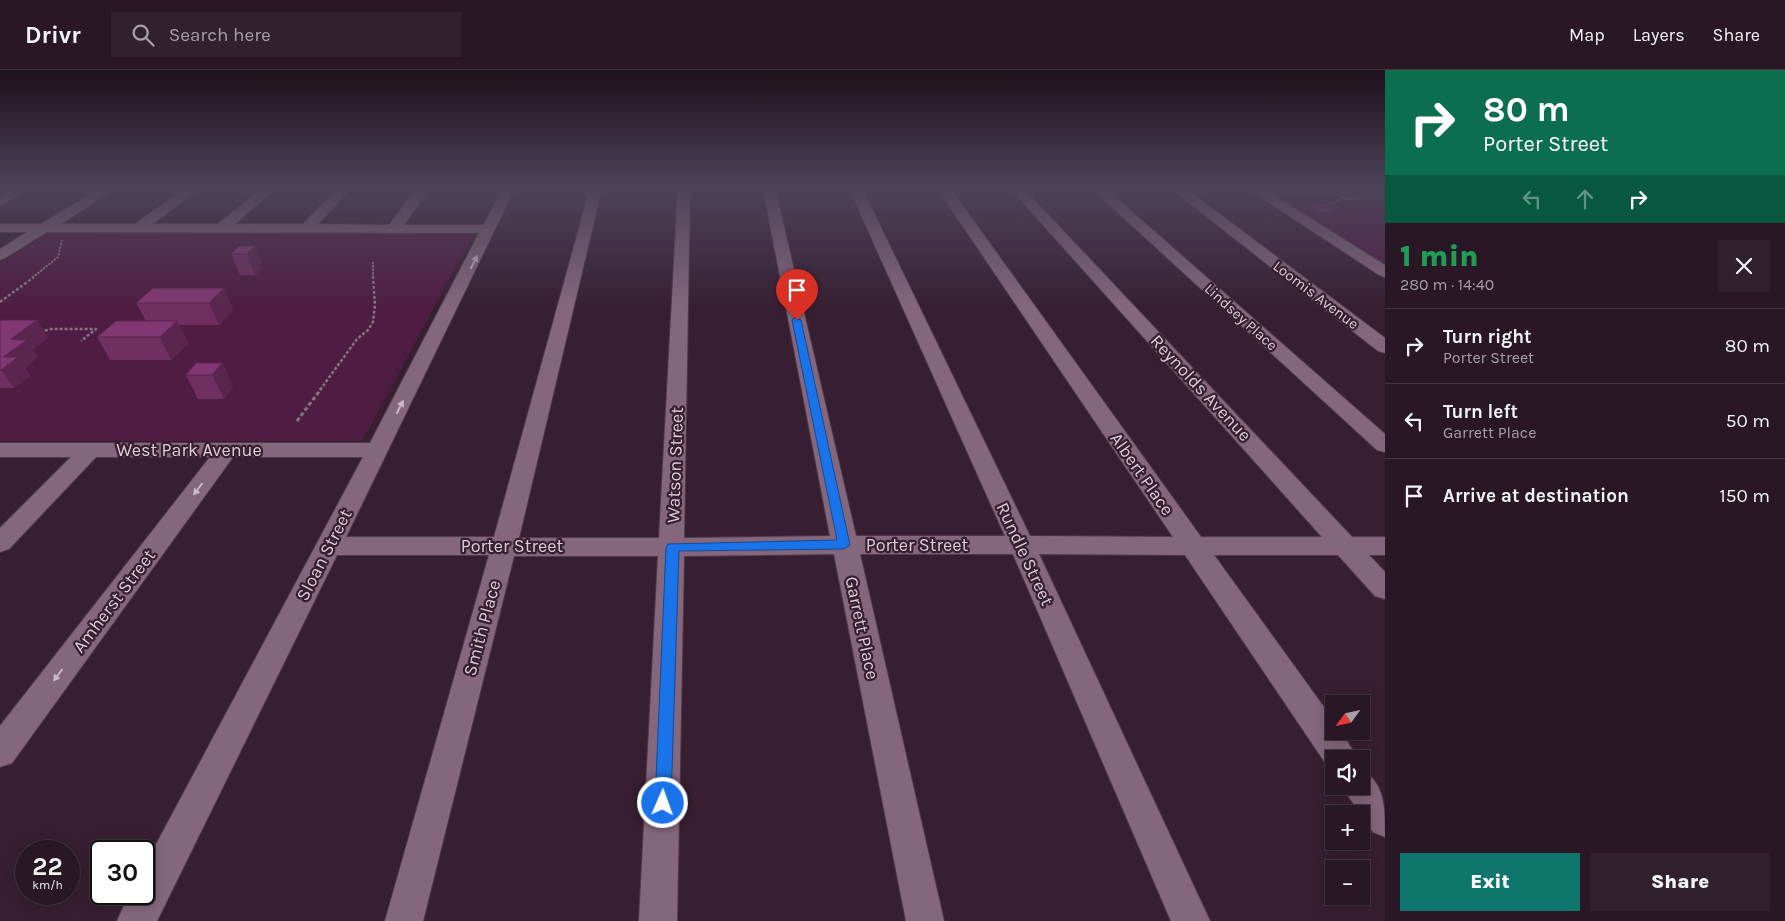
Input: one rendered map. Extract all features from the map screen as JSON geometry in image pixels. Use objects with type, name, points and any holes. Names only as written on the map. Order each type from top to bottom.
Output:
[{"type":"street","points":[[0,228],[490,229]]},
{"type":"street","points":[[0,255],[44,228]]},
{"type":"street","name":"Smith Place","points":[[404,921],[504,546],[586,228]]},
{"type":"street","name":"Watson Street","points":[[658,921],[673,547],[683,228]]},
{"type":"street","name":"Garrett Place","points":[[777,228],[925,921]]},
{"type":"street","name":"Rundle Street","points":[[874,228],[1022,546],[1191,921]]},
{"type":"street","name":"Albert Place","points":[[970,228],[1336,750]]},
{"type":"street","name":"Reynolds Avenue","points":[[1053,228],[1385,589]]},
{"type":"street","name":"Lindsey Place","points":[[1142,228],[1385,445]]},
{"type":"street","name":"Loomis Avenue","points":[[1229,228],[1385,346]]},
{"type":"street","points":[[1315,228],[1385,272]]},
{"type":"street","name":"Sloan Street","points":[[136,921],[490,229]]},
{"type":"street","name":"West Park Avenue","points":[[0,450],[378,450]]},
{"type":"street","points":[[0,543],[90,450]]},
{"type":"street","name":"Amherst Street","points":[[0,752],[227,450]]},
{"type":"street","name":"Porter Street","points":[[329,546],[1385,546]]},
{"type":"street","points":[[1367,795],[1385,820]]},
{"type":"path","points":[[0,302],[49,266],[58,257],[63,234]]},
{"type":"path","points":[[297,422],[357,339],[370,328],[376,306],[371,272],[373,262]]},
{"type":"path","points":[[39,332],[51,329],[96,329],[81,341]]},
{"type":"shaded area","points":[[1321,228],[1385,228],[1385,265]]},
{"type":"shaded area","points":[[49,233],[474,233],[362,441],[0,441],[0,264]]},
{"type":"building","points":[[239,246],[255,246],[247,254],[231,254]]},
{"type":"building","points":[[153,288],[224,288],[209,303],[136,303]]},
{"type":"building","points":[[37,320],[11,339],[27,340],[3,357],[18,357],[0,370],[0,321]]},
{"type":"building","points":[[116,321],[177,321],[160,337],[97,337]]},
{"type":"building","points":[[196,363],[222,363],[212,375],[186,375]]},
{"type":"route","points":[[663,803],[673,547],[844,545],[797,320]]}]
